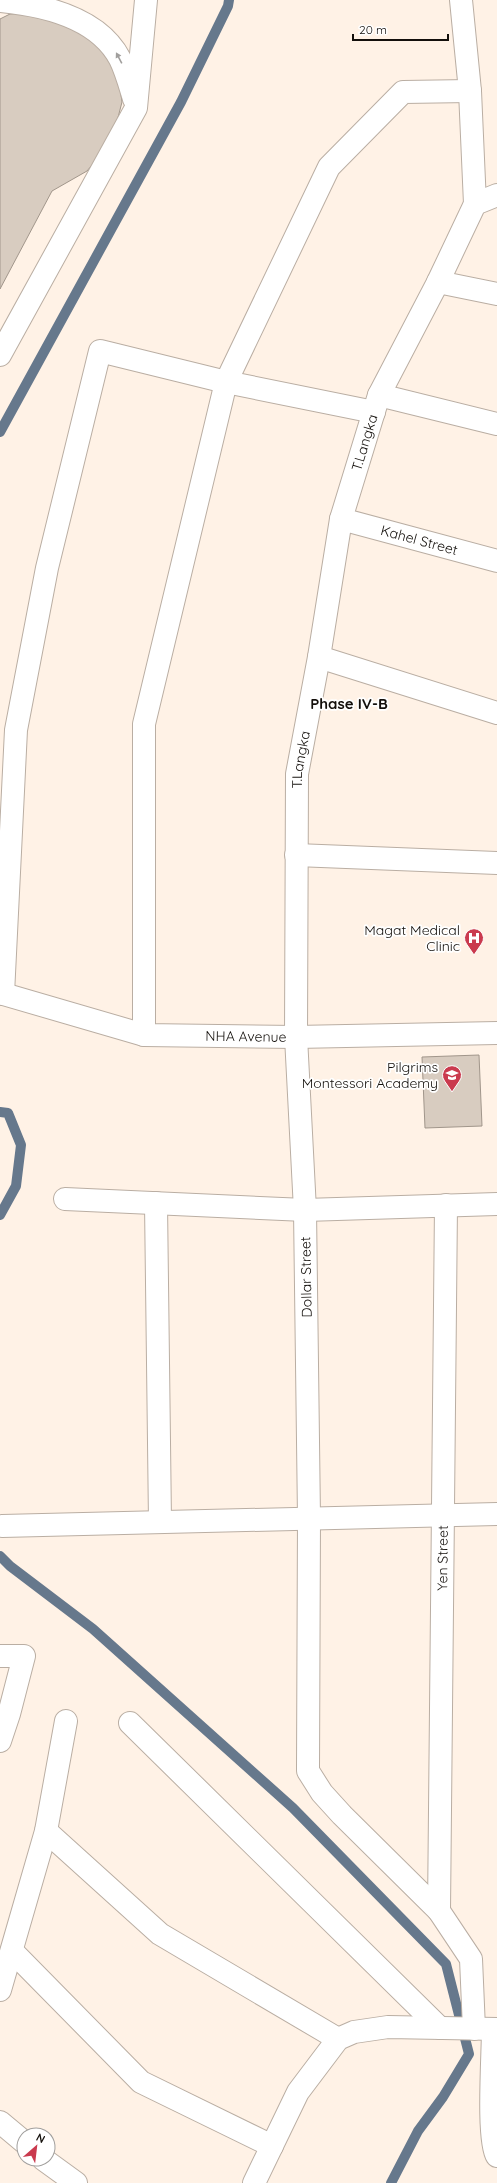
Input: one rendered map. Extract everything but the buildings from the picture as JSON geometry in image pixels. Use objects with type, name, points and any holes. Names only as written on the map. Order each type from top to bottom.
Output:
[{"type":"street","points":[[0,355],[136,108],[146,0]]},
{"type":"street","points":[[461,0],[470,91],[475,204],[497,195]]},
{"type":"street","points":[[0,1],[25,3],[63,14],[85,24],[106,40],[120,59],[136,108]]},
{"type":"street","points":[[144,1035],[144,724],[226,382],[329,167],[403,92],[470,91]]},
{"type":"street","name":"T.Langka","points":[[296,1037],[297,774],[319,657],[341,519],[377,403],[438,282],[475,204]]},
{"type":"street","points":[[438,282],[497,294]]},
{"type":"street","points":[[2,994],[16,730],[47,568],[100,351],[226,382],[377,403],[497,424]]},
{"type":"street","name":"Kahel Street","points":[[341,519],[497,561]]},
{"type":"street","points":[[319,657],[497,713]]},
{"type":"street","points":[[296,855],[497,863]]},
{"type":"street","name":"NHA Avenue","points":[[2,994],[144,1035],[296,1037],[497,1033]]},
{"type":"street","name":"Dollar Street","points":[[296,1037],[305,1210],[309,1518],[308,1772],[322,1793],[342,1815],[439,1912],[471,1959],[484,2029],[494,2150],[497,2156]]},
{"type":"street","points":[[65,1199],[305,1210],[497,1204]]},
{"type":"street","points":[[156,1204],[160,1522]]},
{"type":"street","name":"Yen Street","points":[[439,1912],[446,1205]]},
{"type":"street","points":[[2,1526],[497,1514]]},
{"type":"street","points":[[0,1656],[24,1656],[5,1714],[0,1741]]},
{"type":"street","points":[[0,1990],[46,1831],[66,1721]]},
{"type":"street","points":[[130,1723],[442,2028]]},
{"type":"street","points":[[46,1831],[160,1934],[338,2038]]},
{"type":"street","points":[[12,1951],[141,2082],[272,2146]]},
{"type":"street","points":[[254,2183],[298,2092],[338,2038],[354,2032],[388,2027],[484,2029]]},
{"type":"street","points":[[0,2122],[16,2135]]},
{"type":"street","points":[[54,2167],[76,2183]]},
{"type":"waterway","points":[[0,432],[181,102],[228,6],[229,0]]},
{"type":"waterway","points":[[0,1112],[8,1113],[21,1145],[16,1186],[0,1215]]},
{"type":"waterway","points":[[0,1556],[10,1566],[93,1629],[293,1808],[446,1964],[469,2054],[443,2097],[418,2131],[391,2183]]},
{"type":"place","name":"Magat Medical Clinic","points":[[474,955]]},
{"type":"place","name":"Pilgrims Montessori Academy","points":[[452,1092]]},
{"type":"district","name":"Phase IV-B","points":[[349,703]]}]
